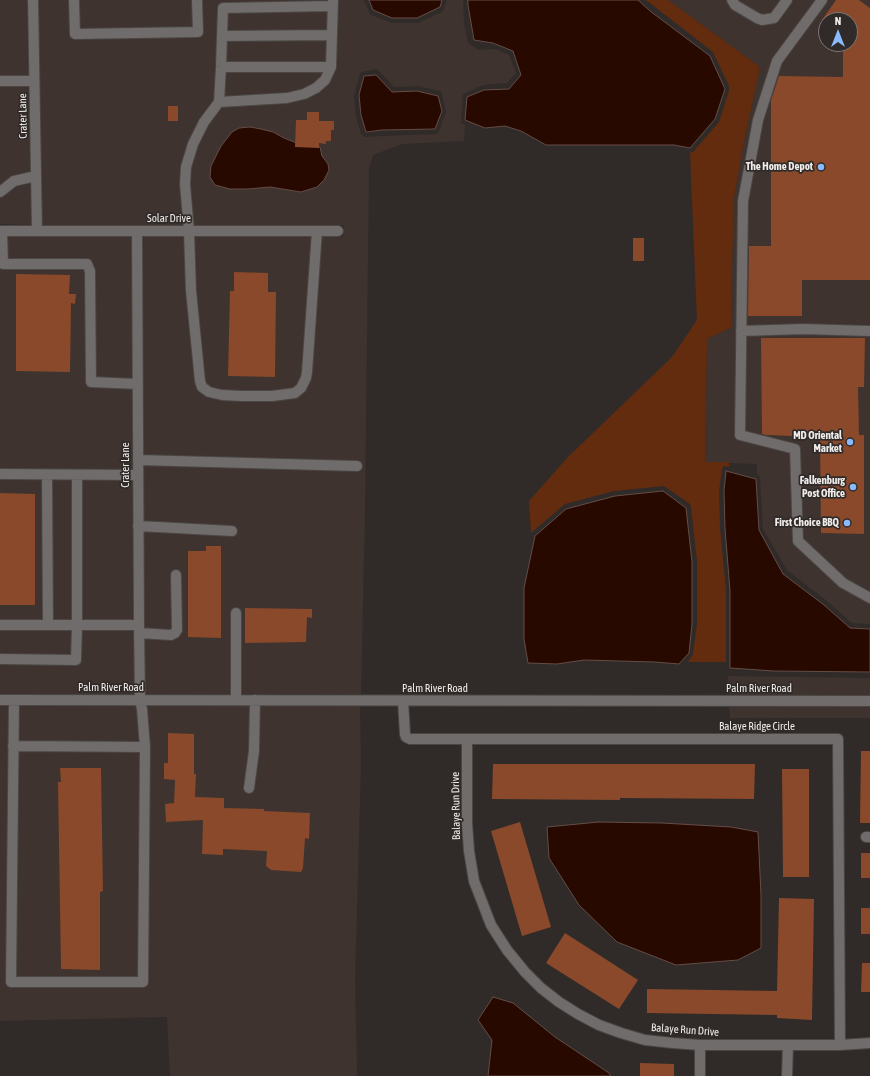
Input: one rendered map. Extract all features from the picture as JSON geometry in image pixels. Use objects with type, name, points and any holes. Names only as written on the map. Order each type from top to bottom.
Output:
[{"type":"street","name":"Crater Lane","points":[[33,0],[37,231]]},
{"type":"street","points":[[74,0],[75,34],[198,32],[197,0]]},
{"type":"street","points":[[732,0],[735,5],[762,20],[774,18],[787,0]]},
{"type":"street","points":[[822,0],[777,61],[758,120],[743,201],[740,435],[795,449],[798,541],[843,583],[870,598]]},
{"type":"street","points":[[219,102],[287,98],[304,94],[316,88],[325,80],[331,67],[332,3],[223,4],[219,102],[204,122],[192,144],[186,167],[185,184],[200,381],[202,387],[209,392],[222,395],[272,396],[295,393],[301,388],[307,372],[317,231]]},
{"type":"street","points":[[222,36],[332,35]]},
{"type":"street","points":[[221,68],[331,67]]},
{"type":"street","points":[[0,81],[34,81]]},
{"type":"street","points":[[0,192],[14,181],[36,176]]},
{"type":"street","points":[[1,231],[3,264],[87,264],[90,271],[91,382],[138,384]]},
{"type":"street","name":"Solar Drive","points":[[1,231],[338,231]]},
{"type":"street","name":"Crater Lane","points":[[13,746],[11,982],[143,982],[145,747],[140,700],[137,231]]},
{"type":"street","points":[[741,331],[803,329],[870,331]]},
{"type":"street","points":[[138,460],[357,466]]},
{"type":"street","points":[[0,474],[138,475]]},
{"type":"street","points":[[48,475],[48,625]]},
{"type":"street","points":[[0,659],[76,660],[77,475]]},
{"type":"street","points":[[138,526],[232,531]]},
{"type":"street","points":[[0,625],[77,625],[139,629],[171,635],[177,630],[176,576]]},
{"type":"street","points":[[236,613],[236,700]]},
{"type":"street","name":"Palm River Road","points":[[0,700],[870,701]]},
{"type":"street","points":[[14,700],[13,746],[145,747]]},
{"type":"street","points":[[249,788],[254,751],[255,700]]},
{"type":"street","name":"Balaye Ridge Circle","points":[[403,700],[404,734],[410,739],[838,739],[840,1045]]},
{"type":"street","name":"Balaye Run Drive","points":[[467,739],[467,823],[469,851],[474,881],[491,925],[507,950],[525,972],[553,997],[578,1014],[599,1025],[645,1040],[700,1045],[840,1045],[870,1043]]},
{"type":"street","points":[[700,1045],[700,1076]]},
{"type":"street","points":[[787,1076],[788,1045]]},
{"type":"shaded area","points":[[0,0],[27,0],[31,225],[0,224]]},
{"type":"shaded area","points":[[38,0],[364,0],[371,15],[392,23],[418,23],[442,12],[447,0],[463,0],[464,22],[468,43],[479,50],[495,49],[509,55],[516,73],[507,83],[483,85],[463,94],[461,123],[465,125],[464,141],[402,144],[373,155],[369,169],[365,511],[361,694],[145,694],[143,237],[343,237],[344,225],[42,225]],"holes":[[[375,69],[378,70],[394,87],[418,86],[440,91],[446,112],[438,134],[366,137],[361,134],[356,117],[354,96],[360,73]],[[273,132],[322,156],[328,164],[301,192],[270,187],[248,189]]]},
{"type":"shaded area","points":[[369,0],[442,0],[440,7],[417,18],[392,18],[373,10]]},
{"type":"shaded area","points":[[468,0],[638,0],[650,11],[710,56],[725,89],[715,119],[690,148],[674,145],[546,145],[521,131],[505,126],[485,128],[465,120],[467,97],[484,90],[509,89],[521,75],[513,51],[493,43],[474,40]]},
{"type":"shaded area","points":[[646,0],[668,0],[760,67],[743,146],[734,198],[731,298],[732,327],[707,339],[705,462],[729,462],[729,467],[724,466],[722,469],[719,491],[720,528],[726,591],[726,662],[688,662],[693,654],[697,624],[697,561],[691,507],[690,504],[664,486],[614,491],[565,504],[531,533],[529,501],[567,458],[672,357],[697,320],[690,153],[693,152],[719,122],[729,91],[729,86],[713,52]]},
{"type":"shaded area","points":[[668,0],[870,0],[870,624],[852,623],[827,601],[787,570],[763,529],[760,478],[757,474],[757,464],[705,462],[707,339],[732,327],[731,298],[734,198],[743,146],[760,67]]},
{"type":"shaded area","points":[[376,75],[392,92],[417,91],[438,96],[442,111],[435,129],[382,130],[366,132],[361,115],[359,95],[364,76]]},
{"type":"shaded area","points":[[250,127],[273,132],[304,146],[320,147],[322,156],[328,164],[329,170],[324,180],[317,187],[301,192],[270,187],[230,189],[215,185],[210,177],[211,166],[221,146],[232,132],[239,128]]},
{"type":"shaded area","points":[[0,237],[132,237],[133,625],[135,694],[0,694]]},
{"type":"shaded area","points":[[726,471],[756,479],[759,530],[783,574],[824,605],[850,628],[870,629],[870,672],[774,671],[730,668],[730,591],[725,528],[724,491]]},
{"type":"shaded area","points":[[663,491],[686,508],[692,562],[692,624],[689,653],[679,664],[584,660],[557,664],[528,663],[524,639],[524,588],[535,536],[566,509],[615,496]]},
{"type":"shaded area","points":[[728,676],[870,678],[870,695],[729,695]]},
{"type":"shaded area","points":[[0,706],[360,706],[361,766],[355,978],[357,1076],[170,1076],[167,1017],[0,1021]]},
{"type":"shaded area","points":[[729,707],[870,707],[870,718],[730,718]]},
{"type":"shaded area","points":[[599,822],[662,823],[731,827],[758,832],[761,895],[761,948],[738,960],[676,965],[617,942],[579,905],[549,858],[547,827]]},
{"type":"shaded area","points":[[493,997],[513,1003],[555,1037],[609,1073],[611,1076],[488,1076],[492,1040],[478,1020]]},
{"type":"building","name":"The Home Depot","points":[[836,0],[859,0],[870,8],[870,280],[802,280],[802,316],[748,316],[749,246],[771,246],[771,100],[779,76],[843,77],[843,52],[858,52],[858,12],[828,12]]},
{"type":"building","points":[[168,106],[178,106],[178,121],[168,121]]},
{"type":"building","points":[[307,112],[319,112],[319,121],[334,121],[334,130],[331,130],[331,141],[326,141],[326,144],[319,143],[319,148],[295,147],[296,120],[307,120]]},
{"type":"building","points":[[633,238],[644,238],[644,261],[633,261]]},
{"type":"building","points":[[234,272],[268,273],[268,292],[276,292],[275,377],[228,376],[230,291],[234,291]]},
{"type":"building","points":[[16,274],[70,275],[69,294],[76,294],[75,304],[71,303],[70,372],[16,371]]},
{"type":"building","points":[[761,338],[865,338],[864,387],[858,387],[859,435],[864,435],[864,534],[821,533],[820,437],[762,434]]},
{"type":"building","points":[[0,493],[35,494],[35,605],[0,605]]},
{"type":"building","points":[[206,546],[221,546],[221,638],[188,637],[188,551],[206,551]]},
{"type":"building","points":[[245,608],[312,609],[312,618],[307,617],[306,642],[245,643]]},
{"type":"building","points":[[168,733],[194,734],[194,774],[196,774],[195,797],[224,798],[224,808],[264,809],[264,811],[310,813],[309,839],[305,838],[303,868],[301,872],[271,870],[266,866],[267,851],[223,849],[223,855],[202,854],[203,820],[166,822],[165,804],[174,803],[175,780],[164,779],[164,763],[168,763]]},
{"type":"building","points":[[861,751],[870,751],[870,823],[860,823]]},
{"type":"building","points":[[493,764],[755,764],[754,799],[492,799]]},
{"type":"building","points":[[60,768],[101,768],[103,891],[100,892],[100,970],[61,969],[58,782],[61,782]]},
{"type":"building","points":[[782,769],[809,769],[809,877],[783,877]]},
{"type":"building","points":[[520,822],[551,927],[522,936],[491,831]]},
{"type":"building","points":[[861,853],[870,853],[870,878],[861,878]]},
{"type":"building","points":[[779,898],[814,899],[812,1020],[777,1018],[777,1015],[647,1013],[647,989],[777,991]]},
{"type":"building","points":[[861,908],[870,908],[870,934],[861,934]]},
{"type":"building","points":[[565,933],[638,980],[619,1009],[546,963]]},
{"type":"building","points":[[862,963],[870,963],[870,992],[861,992]]},
{"type":"building","points":[[640,1063],[674,1064],[674,1076],[640,1076]]},
{"type":"place","name":"The Home Depot","points":[[821,167]]},
{"type":"place","name":"MD Oriental Market","points":[[850,442]]},
{"type":"place","name":"Falkenburg Post Office","points":[[853,487]]},
{"type":"place","name":"First Choice BBQ","points":[[847,523]]}]
